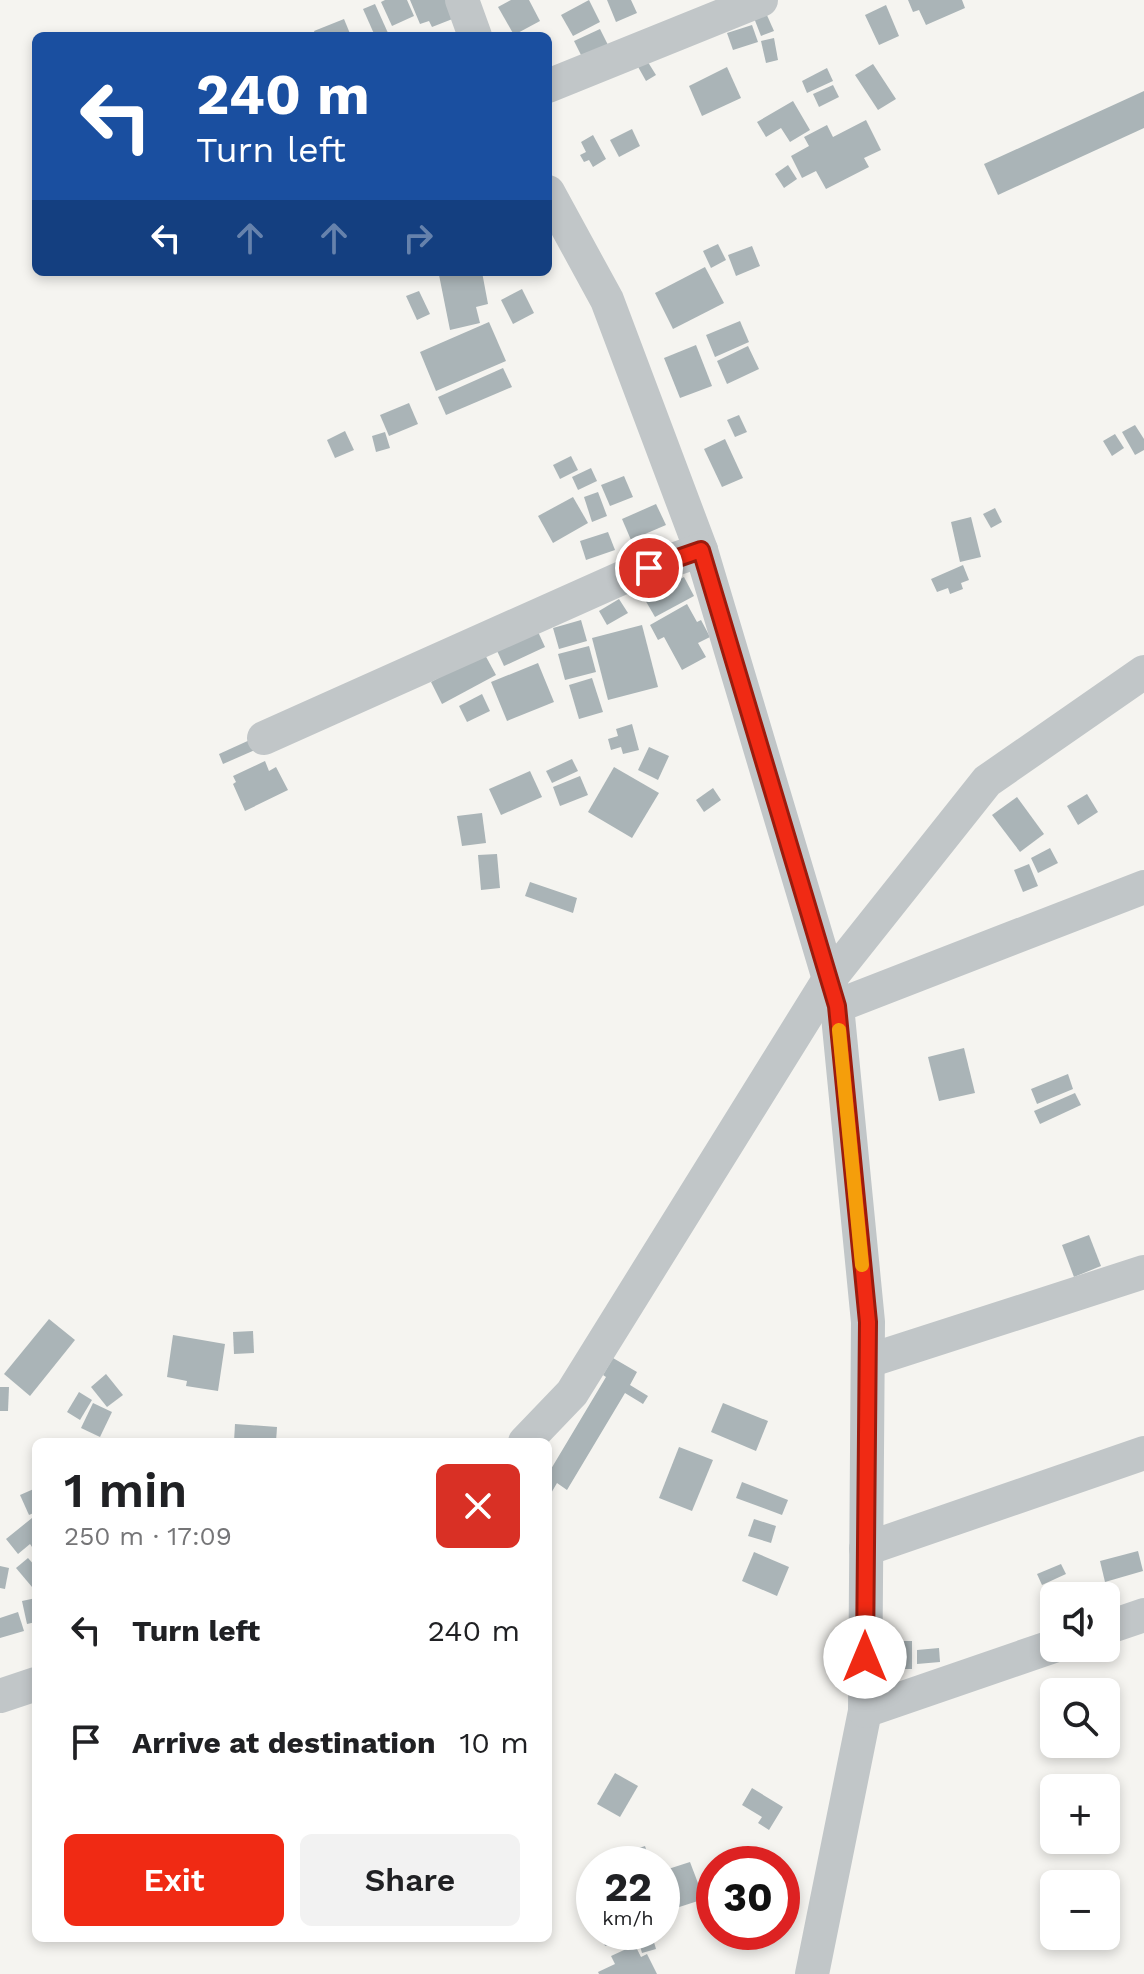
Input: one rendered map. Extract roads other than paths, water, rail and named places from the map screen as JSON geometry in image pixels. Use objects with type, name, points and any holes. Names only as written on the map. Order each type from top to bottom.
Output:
[{"type":"street","points":[[462,0],[474,32]]},
{"type":"street","points":[[552,84],[761,0]]},
{"type":"street","points":[[552,199],[607,300],[701,550],[832,993],[868,1322],[865,1711],[812,1974]]},
{"type":"street","points":[[264,738],[624,577],[701,550]]},
{"type":"street","points":[[529,1438],[572,1393],[832,993],[987,781],[1144,672]]},
{"type":"street","points":[[832,993],[1144,887]]},
{"type":"street","points":[[868,1361],[1144,1272]]},
{"type":"street","points":[[866,1549],[1144,1453]]},
{"type":"street","points":[[1120,1623],[1144,1615]]},
{"type":"street","points":[[865,1711],[1040,1651]]},
{"type":"street","points":[[0,1696],[32,1685]]}]
